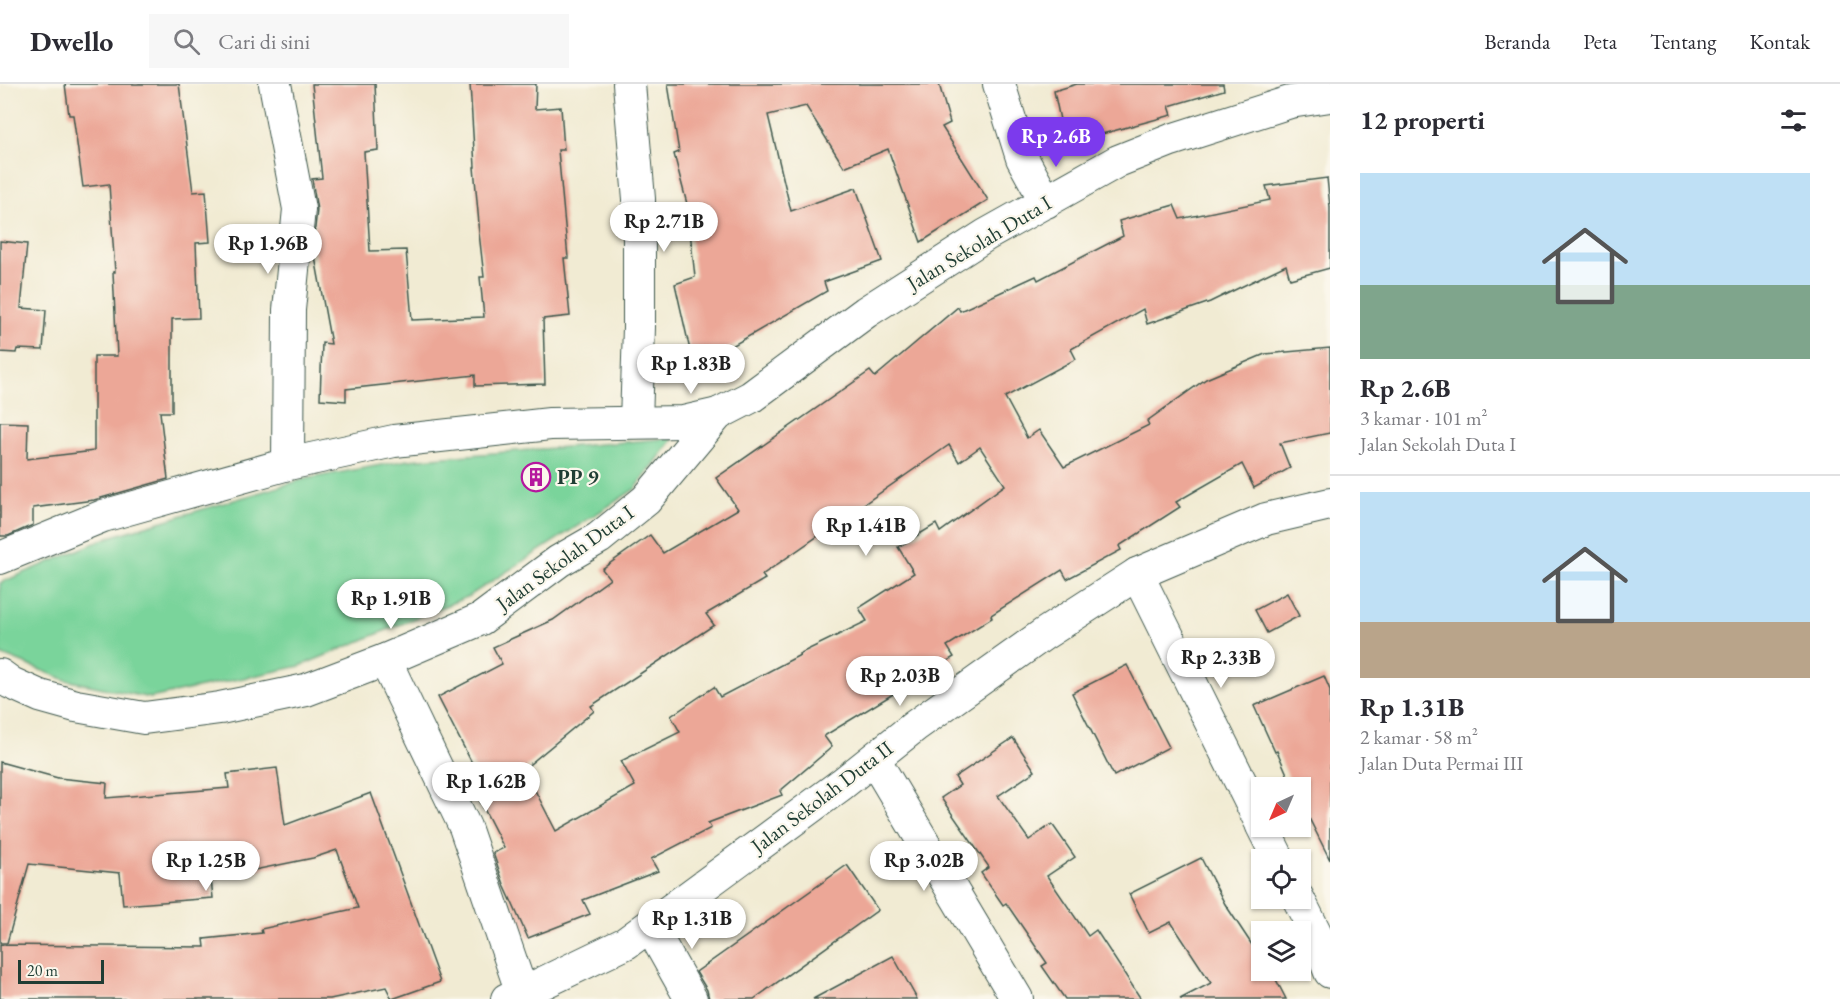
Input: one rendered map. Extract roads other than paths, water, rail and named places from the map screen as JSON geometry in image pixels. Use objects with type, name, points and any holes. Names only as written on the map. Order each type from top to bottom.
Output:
[{"type":"street","points":[[275,84],[299,209],[290,310],[288,464]]},
{"type":"street","points":[[629,84],[639,199],[636,422]]},
{"type":"street","points":[[999,84],[1022,158],[1046,202]]},
{"type":"street","name":"Jalan Sekolah Duta I","points":[[0,558],[103,516],[288,464],[394,441],[550,424],[683,422],[718,414],[751,397],[866,312],[986,235],[1118,161],[1171,140],[1290,102],[1330,96]]},
{"type":"street","name":"Jalan Sekolah Duta I","points":[[0,675],[11,683],[40,696],[76,706],[144,718],[220,708],[306,690],[385,660],[481,619],[559,561],[599,538],[646,500],[718,414]]},
{"type":"street","name":"Jalan Sekolah Duta II","points":[[514,996],[626,944],[915,726],[1044,634],[1137,574],[1266,519],[1330,504]]},
{"type":"street","points":[[1137,574],[1251,804]]},
{"type":"street","points":[[385,660],[465,827],[514,996]]},
{"type":"street","points":[[874,759],[1017,999]]},
{"type":"street","points":[[1304,909],[1330,972]]},
{"type":"street","points":[[650,926],[691,999]]},
{"type":"place","name":"PP 9","points":[[536,477]]}]
